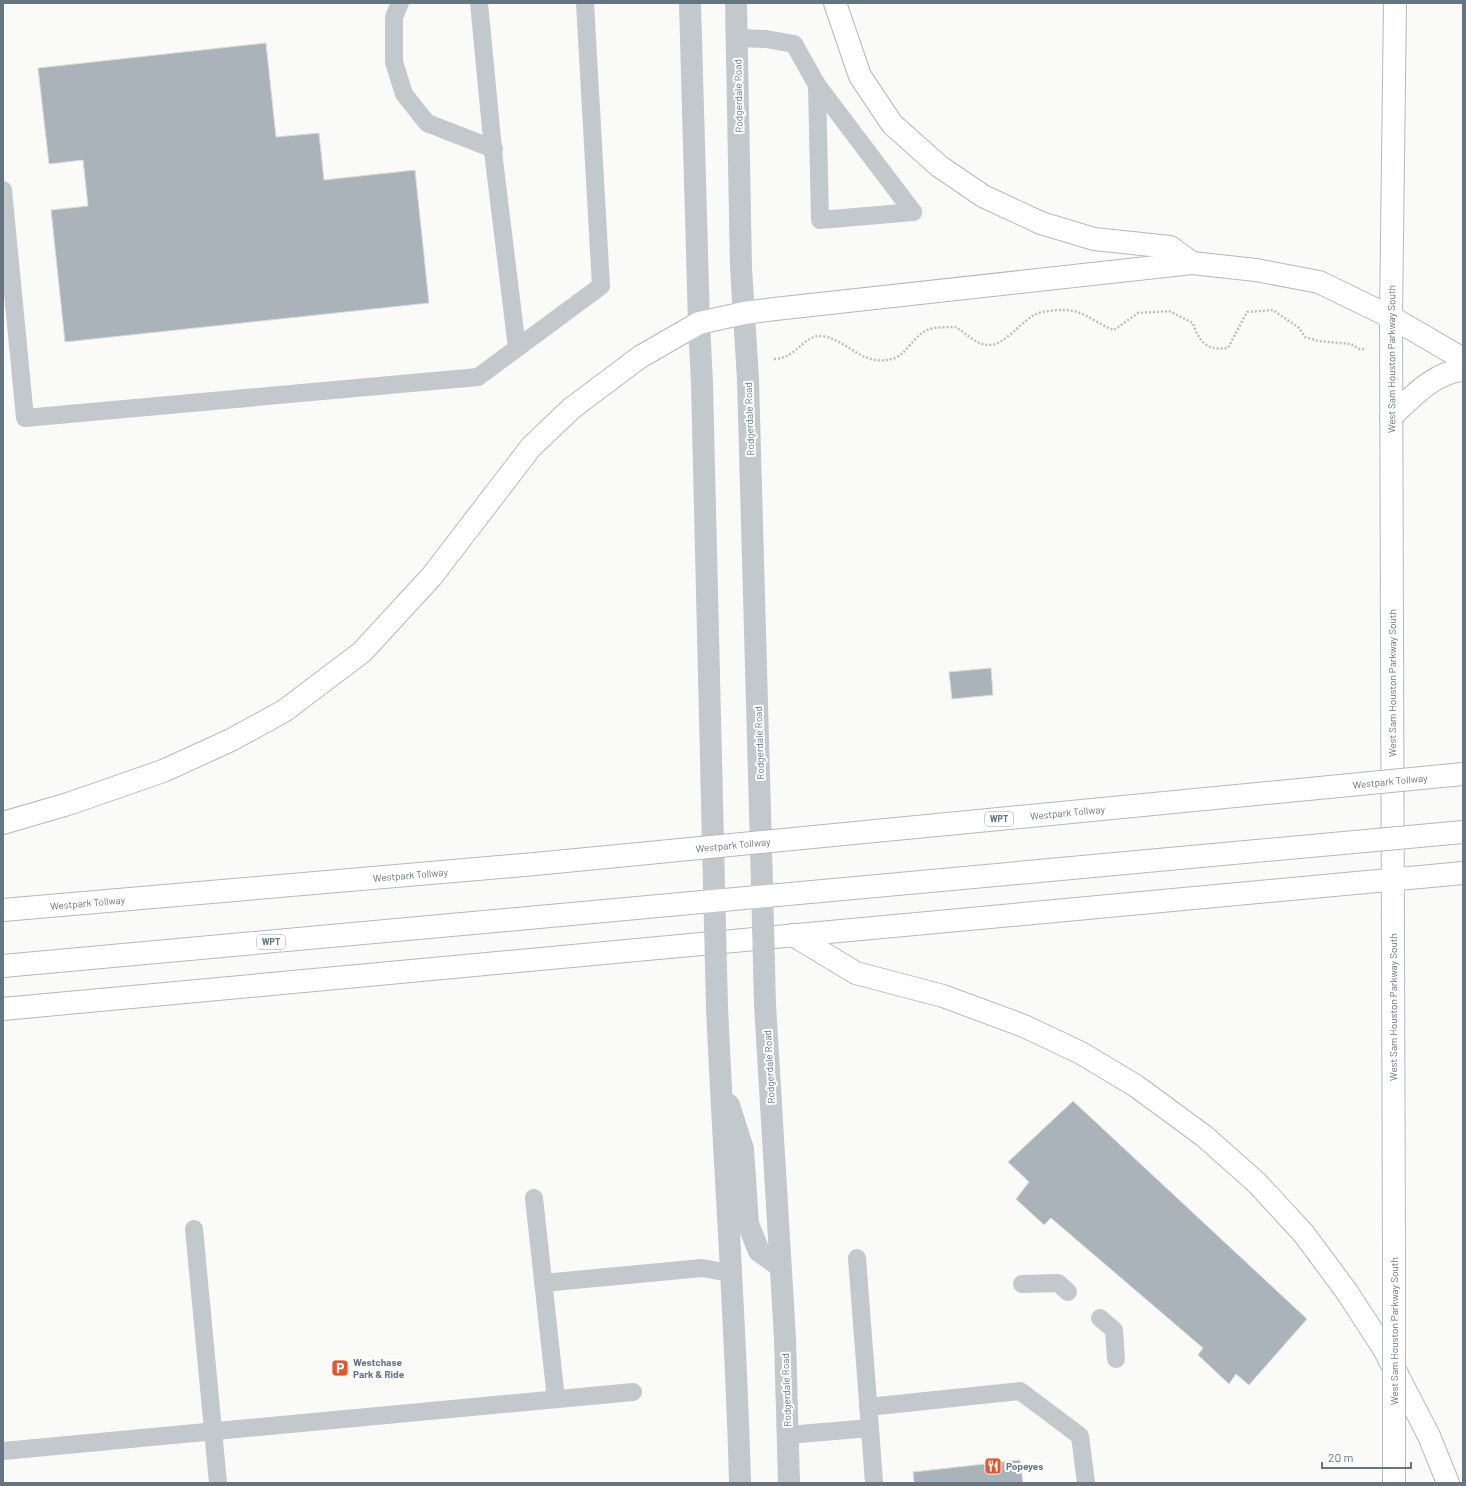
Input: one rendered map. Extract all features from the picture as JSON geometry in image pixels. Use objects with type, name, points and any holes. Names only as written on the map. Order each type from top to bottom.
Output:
[{"type":"main road","points":[[835,3],[860,76],[892,124],[939,166],[983,196],[1041,223],[1094,239],[1170,247],[1192,263]]},
{"type":"main road","name":"West Sam Houston Parkway South","points":[[1394,1473],[1391,317],[1396,3]]},
{"type":"main road","points":[[3,823],[68,804],[163,771],[231,740],[284,711],[362,652],[432,576],[531,447],[572,408],[640,357],[699,323],[744,314],[1192,263],[1256,270],[1318,282],[1391,317],[1458,362],[1413,396],[1391,417]]},
{"type":"main road","name":"Westpark Tollway","points":[[3,910],[535,864],[1463,774]]},
{"type":"main road","name":"WPT","points":[[3,966],[1463,832]]},
{"type":"main road","points":[[3,1009],[1458,873]]},
{"type":"main road","points":[[793,935],[856,973],[942,996],[1024,1026],[1081,1053],[1136,1086],[1204,1136],[1257,1183],[1304,1234],[1347,1292],[1384,1349],[1429,1436],[1448,1483]]},
{"type":"street","points":[[690,3],[702,383],[716,1007],[730,1273],[736,1341],[740,1483]]},
{"type":"street","name":"Rodgerdale Road","points":[[736,3],[741,260],[748,379],[765,1005],[785,1338],[789,1483]]},
{"type":"street","points":[[720,1075],[743,1148],[748,1224],[759,1251],[780,1266]]},
{"type":"lane","points":[[400,3],[394,17],[394,62],[404,94],[427,123],[494,149]]},
{"type":"lane","points":[[479,3],[517,348]]},
{"type":"lane","points":[[3,190],[24,418],[478,377],[601,286],[585,3]]},
{"type":"lane","points":[[737,38],[766,39],[794,44],[817,85],[913,212],[820,220],[817,85]]},
{"type":"lane","points":[[534,1198],[556,1399]]},
{"type":"lane","points":[[194,1229],[218,1483]]},
{"type":"lane","points":[[857,1258],[874,1483]]},
{"type":"lane","points":[[543,1283],[702,1268],[730,1273]]},
{"type":"lane","points":[[1022,1284],[1058,1283],[1068,1292]]},
{"type":"lane","points":[[1100,1318],[1114,1330],[1116,1359]]},
{"type":"lane","points":[[868,1407],[1020,1391],[1080,1436],[1086,1483]]},
{"type":"lane","points":[[3,1450],[633,1392]]},
{"type":"lane","points":[[788,1435],[870,1428]]},
{"type":"path","points":[[773,359],[792,354],[809,338],[819,336],[835,338],[862,357],[874,360],[897,358],[927,330],[955,327],[978,342],[988,345],[996,344],[1035,314],[1065,310],[1080,312],[1114,330],[1138,314],[1169,310],[1193,323],[1197,337],[1207,345],[1217,350],[1228,348],[1247,312],[1273,310],[1299,328],[1305,337],[1351,344],[1359,349],[1391,351]]},
{"type":"building","points":[[266,43],[276,137],[319,133],[324,180],[415,170],[429,303],[65,342],[51,210],[88,206],[83,160],[49,164],[38,68]]},
{"type":"building","points":[[991,668],[993,695],[952,699],[949,672]]},
{"type":"building","points":[[1073,1101],[1307,1319],[1249,1385],[1236,1374],[1229,1384],[1198,1355],[1203,1348],[1051,1218],[1044,1225],[1016,1199],[1029,1182],[1008,1162]]},
{"type":"building","name":"Popeyes","points":[[1020,1460],[1023,1483],[914,1483],[913,1472]]},
{"type":"place","name":"Westchase Park & Ride","points":[[340,1368]]},
{"type":"place","name":"Popeyes","points":[[993,1466]]}]
